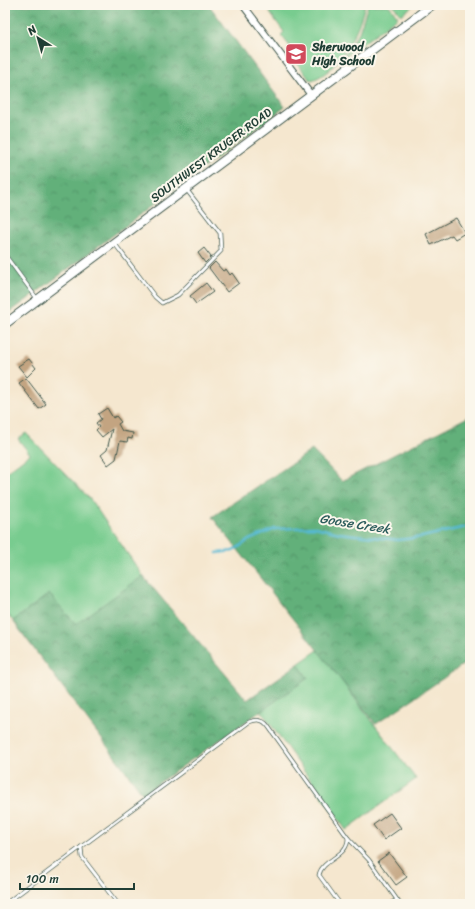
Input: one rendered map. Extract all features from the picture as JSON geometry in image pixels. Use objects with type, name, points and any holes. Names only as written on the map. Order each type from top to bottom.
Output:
[{"type":"street","points":[[243,5],[311,95]]},
{"type":"street","name":"SOUTHWEST KRUGER ROAD","points":[[5,324],[432,5]]},
{"type":"lane","points":[[114,242],[155,297],[162,303],[178,295],[221,251],[220,233],[186,189]]},
{"type":"lane","points":[[5,254],[38,300]]},
{"type":"lane","points":[[5,904],[236,731],[254,720],[264,721],[268,726],[348,838],[369,860],[400,904]]},
{"type":"lane","points":[[340,904],[319,875],[322,868],[344,850],[348,843],[348,838]]},
{"type":"lane","points":[[81,847],[82,858],[118,904]]},
{"type":"lane","points":[[389,904],[397,900]]},
{"type":"green space","points":[[5,5],[209,5],[285,107],[5,316]]},
{"type":"green space","points":[[271,5],[365,5],[353,38],[339,59],[322,76],[312,80],[309,79],[295,60],[302,55],[298,51],[295,53],[281,35],[284,32],[270,13]]},
{"type":"green space","points":[[368,5],[389,5],[398,17],[342,59],[359,32]]},
{"type":"green space","points":[[393,5],[414,5],[401,15]]},
{"type":"green space","points":[[470,416],[470,660],[376,724],[212,517],[312,450],[342,481]]},
{"type":"green space","points":[[26,433],[90,499],[143,576],[76,625],[49,594],[13,621],[5,611],[5,473],[30,454],[18,439]]},
{"type":"green space","points":[[143,576],[247,700],[298,664],[308,678],[143,794],[13,621],[49,594],[76,624]]},
{"type":"green space","points":[[318,650],[416,779],[346,830],[261,711],[307,678],[298,664]]},
{"type":"building","points":[[456,218],[465,233],[455,239],[452,235],[431,245],[426,234]]},
{"type":"building","points":[[204,248],[211,257],[205,263],[198,253]]},
{"type":"building","points":[[215,262],[223,271],[226,269],[230,275],[232,273],[239,283],[227,292],[209,268]]},
{"type":"building","points":[[206,283],[213,292],[196,304],[190,296]]},
{"type":"building","points":[[29,359],[36,368],[27,377],[18,366]]},
{"type":"building","points":[[26,378],[46,404],[39,409],[19,383]]},
{"type":"building","points":[[107,408],[113,418],[116,416],[121,422],[118,424],[122,431],[133,433],[132,439],[128,438],[127,442],[120,441],[116,459],[108,465],[101,455],[107,450],[112,429],[102,437],[96,430],[99,427],[96,423],[101,419],[98,414]]},
{"type":"building","points":[[390,813],[401,828],[384,840],[373,825]]},
{"type":"building","points":[[389,853],[407,877],[396,885],[378,861]]},
{"type":"waterway","name":"Goose Creek","points":[[217,553],[233,551],[249,540],[275,529],[315,527],[339,533],[398,540],[422,537],[470,526]]},
{"type":"place","name":"Sherwood High School","points":[[296,54]]}]
